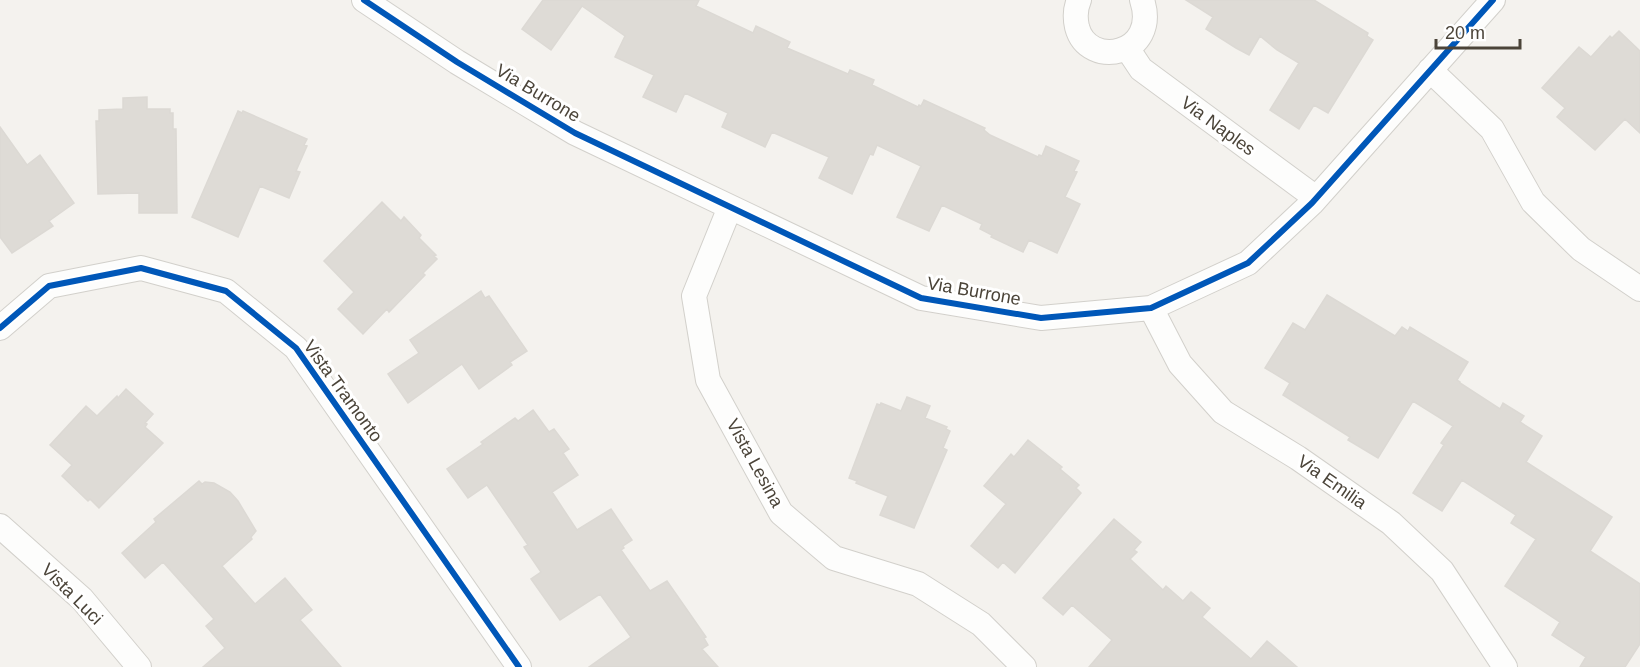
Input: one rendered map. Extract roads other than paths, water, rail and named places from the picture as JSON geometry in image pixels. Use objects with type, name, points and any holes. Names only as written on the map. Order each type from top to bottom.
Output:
[{"type":"street","name":"Via Burrone","points":[[364,0],[457,62],[575,133],[921,298],[1041,318],[1151,308],[1248,263],[1316,198],[1493,0]]},
{"type":"street","points":[[1079,0],[1075,19],[1079,33],[1087,44],[1100,51],[1114,52],[1127,48],[1138,39],[1145,27],[1147,13],[1142,0]]},
{"type":"street","name":"Via Naples","points":[[1127,48],[1141,69],[1316,198]]},
{"type":"street","points":[[1430,70],[1492,129],[1533,202],[1581,249],[1640,290]]},
{"type":"street","name":"Vista Lesina","points":[[730,207],[694,297],[699,328],[708,380],[781,513],[834,558],[918,584],[981,624],[1024,667]]},
{"type":"street","name":"Vista Tramonto","points":[[0,328],[49,286],[141,268],[226,291],[296,348],[519,667]]},
{"type":"street","name":"Via Emilia","points":[[1151,308],[1180,364],[1223,412],[1298,458],[1391,523],[1442,571],[1505,667]]},
{"type":"street","name":"Vista Luci","points":[[0,526],[82,599],[139,667]]}]
